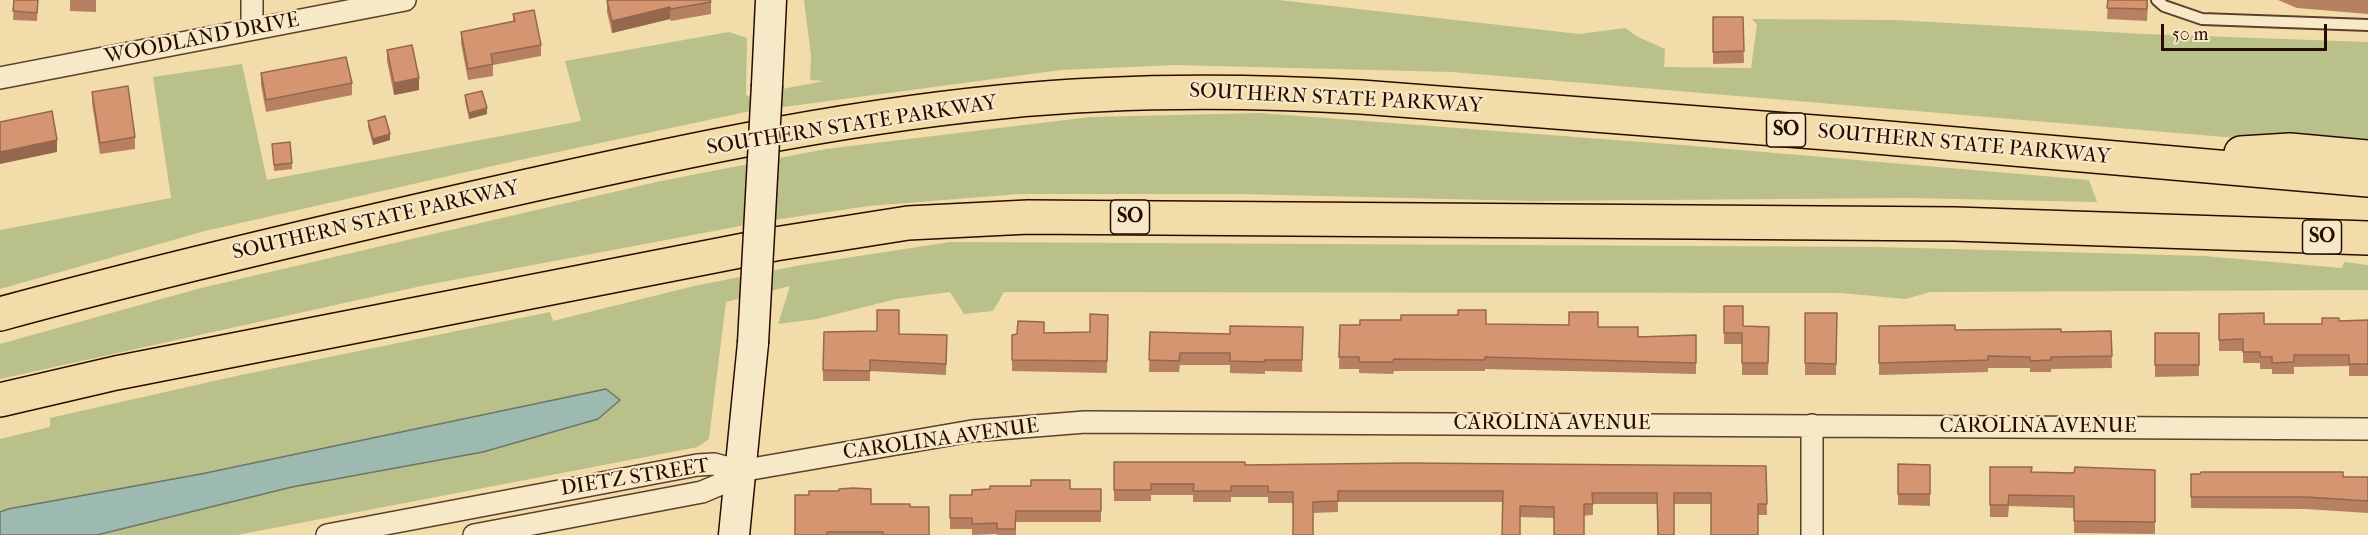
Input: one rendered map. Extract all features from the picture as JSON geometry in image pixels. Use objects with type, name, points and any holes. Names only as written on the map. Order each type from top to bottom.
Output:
[{"type":"highway","name":"SOUTHERN STATE PARKWAY","points":[[0,314],[243,252],[639,162],[867,119],[1050,98],[1161,92],[1295,93],[1853,135],[2368,180]]},
{"type":"highway","points":[[2130,160],[2290,150],[2368,157]]},
{"type":"highway","name":"SO","points":[[0,400],[116,373],[775,244],[866,228],[938,220],[1028,217],[1945,224],[2368,238]]},
{"type":"highway","points":[[2277,235],[2368,255]]},
{"type":"main road","points":[[734,535],[753,343],[771,0]]},
{"type":"street","points":[[252,0],[252,30]]},
{"type":"street","name":"WOODLAND DRIVE","points":[[0,78],[405,0]]},
{"type":"street","name":"CAROLINA AVENUE","points":[[740,471],[972,431],[1085,422],[2368,429]]},
{"type":"street","points":[[1812,425],[1812,535]]},
{"type":"street","name":"DIETZ STREET","points":[[327,535],[697,465],[714,464],[740,471]]},
{"type":"street","name":"DIETZ STREET","points":[[487,503],[482,533],[702,492],[728,481],[740,471]]},
{"type":"lane","points":[[2157,0],[2164,6],[2202,19],[2368,25]]},
{"type":"green space","points":[[804,0],[1279,0],[1579,34],[1625,28],[1638,37],[1665,49],[1664,67],[1751,68],[1757,25],[1752,19],[1895,20],[2144,34],[2368,42],[2368,149],[1452,72],[1175,65],[1061,70],[746,112],[205,231],[0,289],[0,230],[171,198],[153,77],[242,64],[267,180],[581,121],[565,61],[729,32],[747,38],[746,96],[824,81],[810,80],[811,56]]},
{"type":"green space","points":[[1260,113],[1694,146],[2089,180],[2097,202],[1909,198],[1530,201],[1240,194],[1019,194],[869,206],[767,221],[426,285],[0,379],[0,344],[201,288],[661,181],[826,149],[1090,117]]},
{"type":"green space","points":[[950,242],[1880,247],[2204,256],[2342,268],[2344,262],[2368,265],[2368,290],[1930,292],[1906,299],[1841,293],[1004,292],[993,311],[964,314],[950,292],[896,299],[817,319],[778,324],[790,286],[726,302],[709,439],[698,447],[237,535],[0,535],[0,439],[50,427],[50,418],[236,376],[550,312],[553,321],[694,286],[801,265]]},
{"type":"water","points":[[606,389],[620,400],[598,419],[483,452],[292,487],[97,535],[0,535],[0,512],[8,509],[201,474]]},
{"type":"building","points":[[14,0],[38,0],[37,13],[13,11]]},
{"type":"building","points":[[710,0],[711,2],[671,9],[670,7],[612,21],[607,1]]},
{"type":"building","points":[[2108,0],[2147,0],[2147,9],[2107,8]]},
{"type":"building","points":[[534,10],[541,45],[491,54],[493,64],[468,69],[461,32],[515,21],[513,14]]},
{"type":"building","points":[[1713,17],[1743,17],[1744,51],[1713,52]]},
{"type":"building","points":[[412,45],[419,78],[394,83],[387,50]]},
{"type":"building","points":[[346,57],[352,83],[266,100],[261,73]]},
{"type":"building","points":[[128,86],[135,137],[100,143],[92,92]]},
{"type":"building","points":[[482,91],[487,108],[469,113],[465,95]]},
{"type":"building","points":[[52,111],[57,140],[0,152],[0,122]]},
{"type":"building","points":[[385,116],[390,134],[373,139],[368,121]]},
{"type":"building","points":[[290,142],[292,163],[274,165],[272,144]]},
{"type":"building","points":[[1724,306],[1743,306],[1743,326],[1769,327],[1768,363],[1742,363],[1742,333],[1724,333]]},
{"type":"building","points":[[877,310],[899,310],[899,334],[947,335],[946,364],[870,360],[870,371],[823,370],[824,332],[877,331]]},
{"type":"building","points":[[1458,310],[1486,310],[1486,324],[1569,325],[1569,312],[1598,312],[1598,327],[1638,327],[1638,337],[1696,335],[1696,363],[1485,357],[1485,360],[1394,359],[1393,362],[1359,362],[1359,357],[1339,357],[1340,325],[1360,325],[1360,320],[1401,320],[1401,315],[1458,315]]},
{"type":"building","points":[[1805,313],[1837,313],[1836,364],[1805,363]]},
{"type":"building","points":[[2264,313],[2264,324],[2322,324],[2322,318],[2339,318],[2339,321],[2368,320],[2368,364],[2349,364],[2349,355],[2294,355],[2294,362],[2272,363],[2272,357],[2260,357],[2260,352],[2243,352],[2243,339],[2219,340],[2219,314]]},
{"type":"building","points":[[1090,314],[1108,315],[1107,361],[1012,360],[1012,335],[1017,334],[1018,321],[1044,322],[1044,333],[1090,332]]},
{"type":"building","points":[[1955,325],[1955,330],[2111,331],[2112,356],[2051,357],[2051,360],[2030,361],[2030,357],[1988,356],[1988,360],[1879,363],[1879,326]]},
{"type":"building","points":[[1230,326],[1303,327],[1302,360],[1230,361],[1230,353],[1180,353],[1179,361],[1149,360],[1150,332],[1230,334]]},
{"type":"building","points":[[2155,333],[2199,333],[2199,365],[2155,365]]},
{"type":"building","points":[[1114,462],[1245,462],[1245,465],[1408,463],[1766,466],[1767,504],[1758,504],[1758,535],[1711,535],[1711,493],[1674,493],[1674,535],[1658,535],[1657,493],[1592,493],[1593,504],[1584,504],[1584,535],[1554,535],[1554,507],[1520,506],[1520,535],[1502,535],[1503,491],[1338,491],[1338,501],[1313,502],[1313,535],[1293,535],[1293,492],[1268,492],[1268,486],[1231,486],[1231,491],[1193,491],[1194,484],[1151,484],[1151,490],[1114,490]]},
{"type":"building","points":[[1898,464],[1930,465],[1930,494],[1898,494]]},
{"type":"building","points":[[1990,467],[2032,467],[2031,472],[2074,473],[2075,467],[2155,470],[2155,522],[2074,521],[2074,496],[2009,495],[2008,505],[1990,505]]},
{"type":"building","points":[[2201,472],[2343,472],[2343,477],[2368,477],[2368,501],[2306,497],[2191,497],[2191,474]]},
{"type":"building","points":[[1031,480],[1070,480],[1070,489],[1101,489],[1101,511],[1016,511],[1015,529],[997,529],[997,523],[972,524],[972,518],[950,518],[950,495],[972,495],[972,490],[990,489],[990,486],[1031,486]]},
{"type":"building","points":[[839,489],[871,489],[871,504],[910,504],[910,507],[929,507],[929,535],[827,532],[827,535],[795,535],[795,495],[809,495],[809,491],[839,491]]}]
